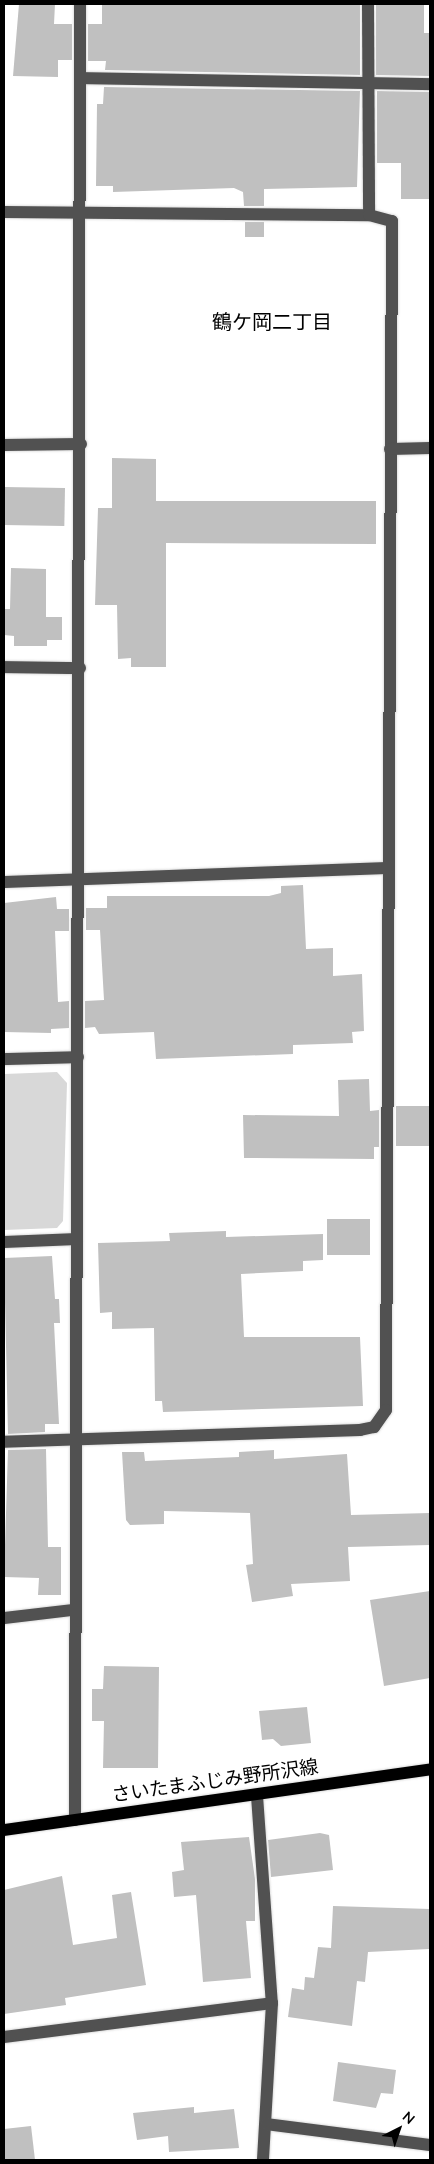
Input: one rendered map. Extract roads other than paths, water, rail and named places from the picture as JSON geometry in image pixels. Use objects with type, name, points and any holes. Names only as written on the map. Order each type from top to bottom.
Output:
[{"type":"main road","name":"さいたまふじみ野所沢線","points":[[4,1830],[257,1796],[430,1768]]},
{"type":"street","points":[[75,1820],[72,1610],[73,1438],[78,1240],[78,1057],[75,880],[80,668],[82,78],[80,4]]},
{"type":"street","points":[[368,4],[369,215]]},
{"type":"street","points":[[82,78],[430,84]]},
{"type":"street","points":[[4,212],[369,215],[392,221],[386,1410],[381,1420],[360,1430],[73,1438],[4,1442]]},
{"type":"street","points":[[4,445],[81,444]]},
{"type":"street","points":[[390,449],[430,448]]},
{"type":"street","points":[[4,667],[80,668]]},
{"type":"street","points":[[4,882],[388,868]]},
{"type":"street","points":[[4,1059],[78,1057]]},
{"type":"street","points":[[4,1242],[78,1240]]},
{"type":"street","points":[[4,1618],[72,1610]]},
{"type":"street","points":[[257,1796],[272,2003],[264,2160]]},
{"type":"street","points":[[4,2037],[272,2003]]},
{"type":"street","points":[[266,2124],[430,2145]]},
{"type":"district","name":"鶴ケ岡二丁目","points":[[272,321]]}]
